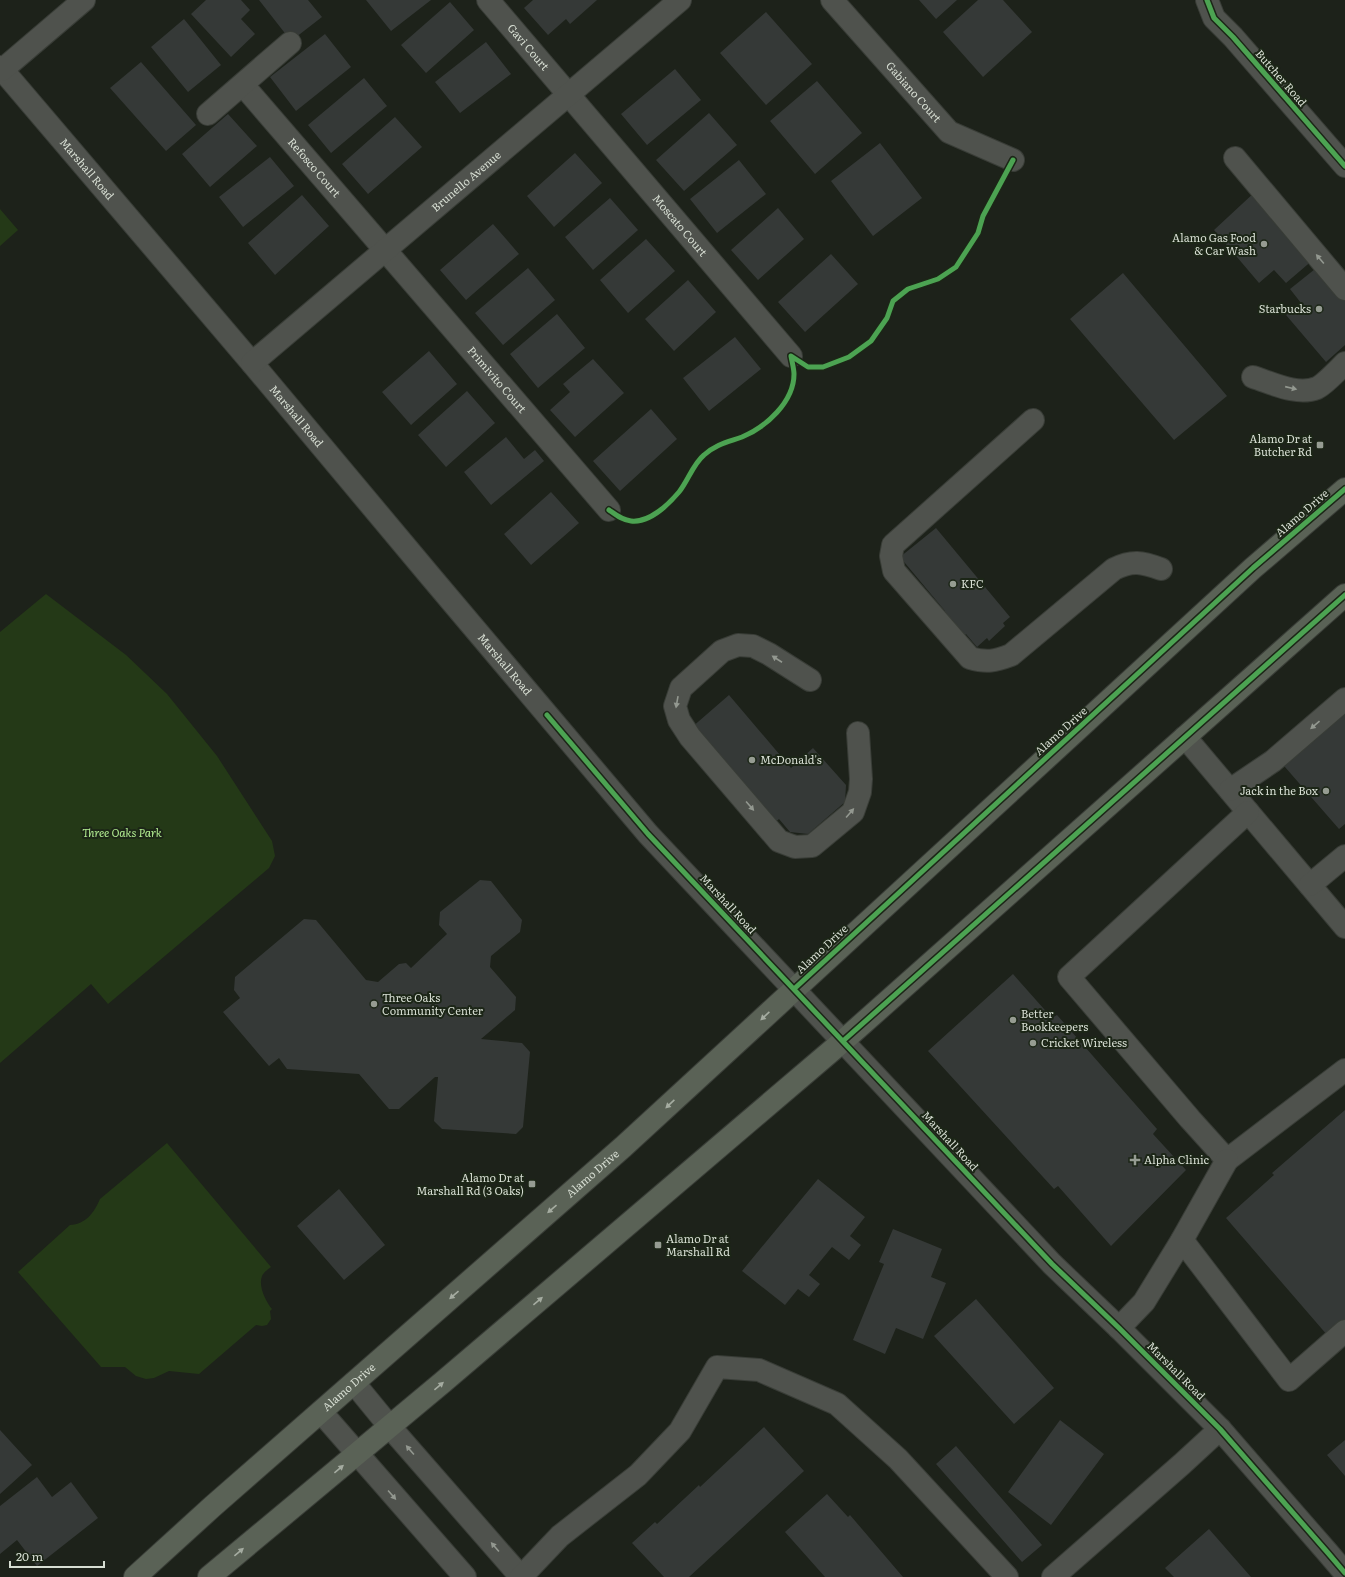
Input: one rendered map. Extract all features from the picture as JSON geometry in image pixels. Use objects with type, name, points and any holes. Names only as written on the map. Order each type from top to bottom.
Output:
[{"type":"main road","name":"Alamo Drive","points":[[135,1577],[320,1412],[623,1147],[1253,568],[1345,489]]},
{"type":"main road","points":[[209,1577],[390,1427],[843,1042],[1345,595]]},
{"type":"street","points":[[1,68],[84,0]]},
{"type":"street","name":"Gavi Court","points":[[488,0],[568,94]]},
{"type":"street","name":"Brunello Avenue","points":[[252,363],[680,0]]},
{"type":"street","name":"Gabiano Court","points":[[832,0],[949,132],[1013,160]]},
{"type":"street","name":"Butcher Road","points":[[1207,0],[1214,18],[1233,37],[1345,166]]},
{"type":"street","points":[[208,114],[290,43]]},
{"type":"street","name":"Marshall Road","points":[[1,68],[252,363],[648,834],[1052,1264],[1119,1328],[1220,1429],[1345,1573]]},
{"type":"street","name":"Refosco Court","points":[[243,85],[385,249]]},
{"type":"street","name":"Moscato Court","points":[[568,94],[790,356]]},
{"type":"street","points":[[1235,158],[1345,289]]},
{"type":"street","name":"Primivito Court","points":[[385,249],[609,510]]},
{"type":"street","points":[[1253,377],[1305,391],[1318,387],[1345,363]]},
{"type":"street","points":[[1033,420],[894,545],[891,556],[894,571],[970,658],[982,661],[996,661],[1011,654],[1114,569],[1124,564],[1136,562],[1161,569]]},
{"type":"street","points":[[810,680],[769,654],[753,646],[738,645],[722,651],[681,688],[676,706],[679,720],[690,737],[779,841],[795,847],[812,846],[853,812],[860,792],[861,779],[858,733]]},
{"type":"street","points":[[1230,790],[1273,761],[1345,699]]},
{"type":"street","points":[[1185,737],[1345,926]]},
{"type":"street","points":[[1227,1160],[1190,1120],[1070,977],[1248,812]]},
{"type":"street","points":[[1310,885],[1345,856]]},
{"type":"street","points":[[1119,1328],[1144,1302],[1182,1240],[1227,1160],[1345,1070]]},
{"type":"street","points":[[1182,1240],[1289,1380],[1345,1331]]},
{"type":"street","points":[[354,1383],[390,1427],[521,1577],[560,1536],[638,1475],[680,1431],[717,1366],[759,1370],[837,1404],[898,1459],[1007,1577]]},
{"type":"street","points":[[320,1412],[465,1577]]},
{"type":"street","points":[[1053,1577],[1220,1429]]},
{"type":"green space","points":[[0,209],[18,230],[0,246]]},
{"type":"green space","name":"Three Oaks Park","points":[[46,594],[126,655],[167,694],[217,756],[272,841],[275,856],[269,868],[108,1004],[91,984],[0,1063],[0,632]]},
{"type":"green space","points":[[167,1143],[271,1267],[262,1276],[261,1284],[265,1298],[272,1309],[270,1311],[271,1319],[267,1325],[256,1325],[199,1374],[169,1371],[154,1378],[146,1379],[136,1376],[125,1367],[101,1367],[18,1272],[70,1225],[81,1222],[89,1217],[100,1199]]},
{"type":"building","points":[[206,0],[241,0],[250,10],[241,19],[255,34],[231,57],[191,14]]},
{"type":"building","points":[[259,0],[308,0],[322,17],[291,41]]},
{"type":"building","points":[[366,0],[431,0],[391,31]]},
{"type":"building","points":[[533,0],[597,0],[570,24],[566,19],[548,35],[524,8]]},
{"type":"building","points":[[919,0],[957,0],[936,19]]},
{"type":"building","points":[[978,0],[1003,0],[1032,32],[983,77],[943,32]]},
{"type":"building","points":[[450,2],[474,30],[426,73],[401,45]]},
{"type":"building","points":[[766,12],[812,64],[766,105],[720,53]]},
{"type":"building","points":[[184,19],[221,65],[188,92],[151,47]]},
{"type":"building","points":[[325,34],[351,67],[296,111],[270,77]]},
{"type":"building","points":[[486,42],[511,74],[460,113],[435,82]]},
{"type":"building","points":[[141,62],[196,125],[166,151],[110,88]]},
{"type":"building","points":[[675,69],[701,100],[647,145],[621,114]]},
{"type":"building","points":[[364,78],[387,106],[331,153],[308,125]]},
{"type":"building","points":[[817,81],[862,133],[815,174],[770,121]]},
{"type":"building","points":[[709,113],[737,145],[684,191],[656,160]]},
{"type":"building","points":[[228,114],[257,146],[210,187],[182,154]]},
{"type":"building","points":[[395,117],[422,147],[368,194],[342,164]]},
{"type":"building","points":[[880,143],[922,198],[873,236],[831,181]]},
{"type":"building","points":[[575,153],[602,183],[554,227],[527,196]]},
{"type":"building","points":[[270,157],[294,186],[243,227],[219,197]]},
{"type":"building","points":[[739,160],[766,194],[717,233],[690,199]]},
{"type":"building","name":"Alamo Gas Food & Car Wash","points":[[1256,191],[1314,259],[1286,283],[1274,270],[1259,283],[1214,230]]},
{"type":"building","points":[[302,195],[329,226],[275,275],[248,243]]},
{"type":"building","points":[[610,198],[638,230],[593,270],[565,237]]},
{"type":"building","points":[[778,208],[804,239],[758,280],[731,250]]},
{"type":"building","points":[[493,224],[519,254],[466,300],[440,270]]},
{"type":"building","points":[[646,239],[675,271],[628,313],[600,280]]},
{"type":"building","points":[[831,254],[858,284],[805,332],[778,302]]},
{"type":"building","name":"Starbucks","points":[[1320,265],[1345,299],[1345,345],[1326,362],[1286,315],[1301,303],[1290,289]]},
{"type":"building","points":[[528,268],[555,300],[503,345],[475,313]]},
{"type":"building","points":[[1123,273],[1227,396],[1174,440],[1070,319]]},
{"type":"building","points":[[688,280],[716,312],[674,351],[645,319]]},
{"type":"building","points":[[557,314],[585,348],[538,388],[510,354]]},
{"type":"building","points":[[735,337],[761,369],[709,411],[683,378]]},
{"type":"building","points":[[429,351],[457,384],[411,425],[382,392]]},
{"type":"building","points":[[593,359],[624,393],[575,437],[550,410],[570,392],[563,384]]},
{"type":"building","points":[[467,391],[495,423],[446,467],[418,435]]},
{"type":"building","points":[[651,409],[677,439],[620,491],[593,461]]},
{"type":"building","points":[[506,437],[524,459],[535,450],[544,461],[491,505],[464,472]]},
{"type":"building","points":[[551,492],[579,523],[531,565],[504,534]]},
{"type":"building","name":"KFC","points":[[936,528],[1010,617],[1003,623],[1005,626],[989,641],[987,638],[977,647],[966,634],[961,638],[941,614],[945,611],[900,557]]},
{"type":"building","name":"McDonald's","points":[[729,695],[791,768],[813,748],[846,785],[845,802],[808,834],[790,832],[779,819],[773,824],[691,728]]},
{"type":"building","name":"Jack in the Box","points":[[1345,701],[1345,824],[1339,829],[1278,759]]},
{"type":"building","name":"Three Oaks Community Center","points":[[480,880],[491,881],[522,920],[520,932],[491,956],[490,967],[516,997],[515,1010],[481,1039],[522,1043],[530,1052],[523,1127],[516,1134],[442,1129],[434,1121],[438,1077],[435,1077],[399,1109],[389,1109],[359,1074],[287,1069],[279,1058],[269,1066],[223,1012],[240,998],[234,990],[235,977],[304,919],[316,920],[366,980],[378,982],[399,964],[406,963],[411,968],[447,934],[439,925],[440,912]]},
{"type":"building","points":[[1013,974],[1052,1018],[1057,1015],[1157,1129],[1153,1134],[1186,1170],[1111,1246],[1058,1186],[1054,1189],[928,1051]]},
{"type":"building","points":[[1345,1110],[1345,1324],[1328,1336],[1226,1218],[1274,1175],[1272,1173]]},
{"type":"building","points":[[818,1179],[865,1217],[850,1236],[861,1245],[849,1260],[832,1247],[809,1275],[820,1284],[809,1297],[798,1289],[785,1305],[742,1271]]},
{"type":"building","points":[[339,1189],[385,1245],[344,1280],[297,1226]]},
{"type":"building","points":[[893,1229],[942,1249],[931,1277],[946,1283],[923,1339],[896,1328],[885,1354],[853,1340],[884,1264],[879,1262]]},
{"type":"building","points":[[976,1299],[1054,1388],[1014,1424],[934,1336]]},
{"type":"building","points":[[1060,1420],[1104,1454],[1051,1525],[1008,1492]]},
{"type":"building","points":[[764,1427],[804,1471],[689,1577],[664,1577],[632,1543],[655,1522],[657,1524],[699,1485],[700,1487]]},
{"type":"building","points":[[0,1430],[32,1465],[0,1494]]},
{"type":"building","points":[[1345,1440],[1345,1476],[1327,1455]]},
{"type":"building","points":[[956,1446],[1042,1545],[1022,1562],[936,1464]]},
{"type":"building","points":[[37,1477],[52,1497],[71,1482],[98,1518],[37,1566],[17,1540],[0,1554],[0,1506]]},
{"type":"building","points":[[827,1494],[848,1517],[850,1515],[903,1577],[825,1577],[785,1532]]},
{"type":"building","points":[[1209,1529],[1251,1577],[1174,1577],[1165,1568]]},
{"type":"cycle path","points":[[1207,0],[1214,18],[1233,37],[1345,166]]},
{"type":"cycle path","points":[[609,510],[622,518],[631,521],[638,521],[651,516],[664,507],[679,492],[697,463],[709,451],[722,444],[751,433],[769,420],[784,404],[793,384],[794,372],[791,356],[808,367],[823,367],[849,357],[871,341],[887,318],[893,301],[908,289],[938,279],[956,267],[978,233],[983,216],[1013,160]]},
{"type":"cycle path","points":[[794,989],[1253,568],[1345,489]]},
{"type":"cycle path","points":[[843,1041],[1345,595]]},
{"type":"cycle path","points":[[547,715],[648,834],[1052,1264],[1119,1328],[1220,1429],[1345,1573]]},
{"type":"place","name":"Alamo Gas Food & Car Wash","points":[[1264,244]]},
{"type":"place","name":"Starbucks","points":[[1319,309]]},
{"type":"place","name":"Alamo Dr at Butcher Rd","points":[[1320,445]]},
{"type":"place","name":"KFC","points":[[953,584]]},
{"type":"place","name":"McDonald's","points":[[752,760]]},
{"type":"place","name":"Jack in the Box","points":[[1326,791]]},
{"type":"place","name":"Three Oaks Community Center","points":[[374,1004]]},
{"type":"place","name":"Better Bookkeepers","points":[[1013,1020]]},
{"type":"place","name":"Cricket Wireless","points":[[1033,1043]]},
{"type":"place","name":"Alpha Clinic","points":[[1135,1160]]},
{"type":"place","name":"Alamo Dr at Marshall Rd (3 Oaks)","points":[[532,1184]]},
{"type":"place","name":"Alamo Dr at Marshall Rd","points":[[658,1245]]}]
